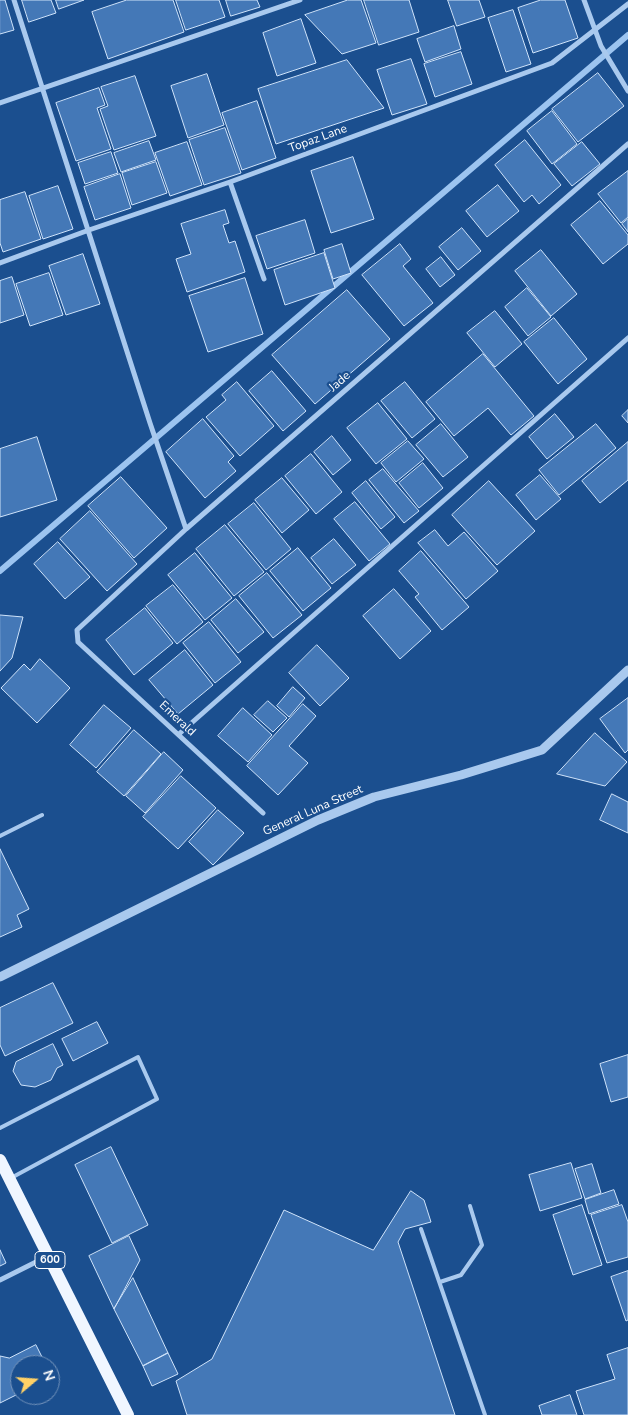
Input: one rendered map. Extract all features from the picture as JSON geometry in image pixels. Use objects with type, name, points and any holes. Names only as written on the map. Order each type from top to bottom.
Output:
[{"type":"main road","name":"600","points":[[0,1160],[128,1415]]},
{"type":"street","points":[[14,0],[160,455],[186,529]]},
{"type":"street","points":[[0,103],[300,0]]},
{"type":"street","points":[[584,0],[601,46],[628,91]]},
{"type":"street","name":"Topaz Lane","points":[[0,263],[89,230],[230,182],[552,63],[628,4]]},
{"type":"street","name":"Jade","points":[[78,642],[77,630],[186,529],[628,144]]},
{"type":"street","points":[[230,182],[264,279]]},
{"type":"street","points":[[179,734],[628,338]]},
{"type":"street","name":"Emerald","points":[[78,642],[262,813]]},
{"type":"street","name":"General Luna Street","points":[[0,977],[326,817],[374,797],[461,775],[542,750],[628,670]]},
{"type":"street","points":[[0,1280],[48,1256]]},
{"type":"lane","points":[[0,836],[42,815]]},
{"type":"lane","points":[[0,1128],[138,1057],[157,1099],[9,1179]]},
{"type":"lane","points":[[440,1282],[461,1275],[482,1245],[470,1206]]},
{"type":"lane","points":[[421,1229],[485,1415]]},
{"type":"building","points":[[0,0],[5,0],[14,30],[0,34]]},
{"type":"building","points":[[22,0],[51,0],[56,13],[29,22]]},
{"type":"building","points":[[56,0],[84,0],[59,9]]},
{"type":"building","points":[[127,0],[173,0],[184,32],[108,59],[92,12]]},
{"type":"building","points":[[176,0],[219,0],[225,17],[186,30]]},
{"type":"building","points":[[226,0],[257,0],[260,7],[231,16]]},
{"type":"building","points":[[348,0],[361,0],[376,43],[342,54],[305,15]]},
{"type":"building","points":[[364,0],[409,0],[419,32],[379,45]]},
{"type":"building","points":[[448,0],[479,0],[485,17],[457,26]]},
{"type":"building","points":[[541,0],[565,0],[578,38],[533,53],[518,8]]},
{"type":"building","points":[[513,10],[531,64],[506,72],[488,18]]},
{"type":"building","points":[[301,19],[316,63],[277,76],[263,33]]},
{"type":"building","points":[[454,26],[461,49],[425,62],[417,39]]},
{"type":"building","points":[[461,52],[472,84],[435,97],[424,64]]},
{"type":"building","points":[[411,59],[427,104],[392,115],[377,70]]},
{"type":"building","points":[[347,60],[384,108],[276,144],[258,89]]},
{"type":"building","points":[[598,73],[624,106],[578,142],[552,109]]},
{"type":"building","points":[[207,74],[224,125],[188,138],[171,86]]},
{"type":"building","points":[[135,76],[156,136],[114,150],[100,109],[108,106],[101,87]]},
{"type":"building","points":[[99,88],[105,105],[97,108],[111,149],[76,161],[56,103]]},
{"type":"building","points":[[257,101],[276,158],[242,170],[222,113]]},
{"type":"building","points":[[552,111],[577,144],[552,164],[527,131]]},
{"type":"building","points":[[225,128],[241,173],[204,185],[189,140]]},
{"type":"building","points":[[525,140],[561,185],[539,204],[532,195],[524,202],[495,165]]},
{"type":"building","points":[[149,141],[156,160],[121,172],[114,153]]},
{"type":"building","points":[[187,142],[202,185],[170,196],[155,153]]},
{"type":"building","points":[[582,142],[600,164],[572,186],[554,164]]},
{"type":"building","points":[[111,152],[118,173],[85,184],[78,163]]},
{"type":"building","points":[[353,157],[374,219],[331,233],[311,171]]},
{"type":"building","points":[[156,162],[167,193],[132,205],[122,173]]},
{"type":"building","points":[[628,171],[628,217],[621,223],[598,194]]},
{"type":"building","points":[[120,174],[131,208],[95,220],[84,187]]},
{"type":"building","points":[[498,185],[519,211],[487,237],[466,211]]},
{"type":"building","points":[[58,186],[73,229],[43,239],[29,196]]},
{"type":"building","points":[[25,192],[41,239],[3,252],[0,243],[0,200]]},
{"type":"building","points":[[600,201],[628,235],[628,244],[603,264],[571,225]]},
{"type":"building","points":[[225,210],[229,223],[223,225],[229,243],[235,241],[245,272],[187,292],[176,259],[191,254],[181,224]]},
{"type":"building","points":[[628,219],[628,232],[622,224]]},
{"type":"building","points":[[305,220],[315,253],[267,269],[256,236]]},
{"type":"building","points":[[462,228],[481,251],[458,270],[439,247]]},
{"type":"building","points":[[342,244],[351,273],[333,279],[324,250]]},
{"type":"building","points":[[400,244],[411,259],[403,266],[433,303],[404,326],[362,275]]},
{"type":"building","points":[[541,250],[577,294],[551,316],[515,271]]},
{"type":"building","points":[[324,253],[335,288],[285,305],[274,270]]},
{"type":"building","points":[[83,254],[100,304],[66,315],[49,266]]},
{"type":"building","points":[[441,257],[455,275],[440,287],[426,269]]},
{"type":"building","points":[[49,273],[63,315],[30,326],[16,284]]},
{"type":"building","points":[[12,277],[24,315],[0,323],[0,281]]},
{"type":"building","points":[[245,278],[263,334],[208,352],[189,296]]},
{"type":"building","points":[[527,288],[551,317],[528,336],[505,307]]},
{"type":"building","points":[[347,290],[390,339],[315,404],[272,355]]},
{"type":"building","points":[[495,311],[522,344],[495,367],[467,333]]},
{"type":"building","points":[[554,318],[587,359],[558,384],[524,342]]},
{"type":"building","points":[[483,354],[534,416],[511,435],[488,408],[454,436],[426,402]]},
{"type":"building","points":[[272,371],[306,411],[283,431],[249,391]]},
{"type":"building","points":[[237,382],[274,426],[240,456],[206,417],[226,400],[222,395]]},
{"type":"building","points":[[405,382],[435,419],[412,438],[381,401]]},
{"type":"building","points":[[378,403],[407,439],[376,464],[347,428]]},
{"type":"building","points":[[628,410],[628,423],[622,416]]},
{"type":"building","points":[[555,414],[574,437],[547,459],[529,437]]},
{"type":"building","points":[[203,419],[234,456],[228,462],[236,471],[205,498],[166,452]]},
{"type":"building","points":[[441,424],[468,457],[443,477],[416,445]]},
{"type":"building","points":[[596,424],[616,448],[559,495],[539,470]]},
{"type":"building","points":[[332,436],[351,460],[333,475],[314,452]]},
{"type":"building","points":[[37,437],[57,500],[0,517],[0,449]]},
{"type":"building","points":[[408,441],[424,459],[396,482],[381,463]]},
{"type":"building","points":[[628,442],[628,480],[600,503],[582,481]]},
{"type":"building","points":[[311,454],[342,492],[316,514],[285,476]]},
{"type":"building","points":[[423,463],[443,488],[419,508],[399,483]]},
{"type":"building","points":[[383,469],[419,511],[404,523],[369,480]]},
{"type":"building","points":[[540,475],[561,499],[536,520],[516,495]]},
{"type":"building","points":[[121,477],[167,528],[134,558],[88,506]]},
{"type":"building","points":[[282,478],[309,510],[282,533],[255,500]]},
{"type":"building","points":[[366,481],[395,517],[381,529],[352,493]]},
{"type":"building","points":[[489,481],[535,531],[497,565],[452,515]]},
{"type":"building","points":[[355,502],[390,544],[369,561],[334,519]]},
{"type":"building","points":[[254,503],[291,549],[266,570],[228,524]]},
{"type":"building","points":[[90,511],[137,564],[107,591],[60,539]]},
{"type":"building","points":[[225,525],[264,572],[234,596],[196,549]]},
{"type":"building","points":[[435,530],[448,546],[464,532],[498,571],[466,599],[418,543]]},
{"type":"building","points":[[334,539],[356,565],[332,584],[311,558]]},
{"type":"building","points":[[58,542],[90,577],[65,599],[34,564]]},
{"type":"building","points":[[298,548],[331,588],[303,611],[270,571]]},
{"type":"building","points":[[421,551],[469,607],[442,630],[415,597],[419,594],[399,571]]},
{"type":"building","points":[[195,553],[232,598],[205,620],[168,575]]},
{"type":"building","points":[[267,573],[302,615],[273,638],[239,596]]},
{"type":"building","points":[[173,585],[203,622],[177,644],[146,606]]},
{"type":"building","points":[[394,589],[431,631],[400,659],[363,616]]},
{"type":"building","points":[[236,599],[264,632],[238,653],[211,620]]},
{"type":"building","points":[[145,608],[173,643],[134,675],[106,640]]},
{"type":"building","points":[[0,615],[23,617],[12,658],[0,671]]},
{"type":"building","points":[[209,622],[241,662],[215,683],[183,643]]},
{"type":"building","points":[[317,645],[349,678],[320,706],[289,673]]},
{"type":"building","points":[[185,650],[213,685],[178,714],[149,680]]},
{"type":"building","points":[[40,659],[70,688],[37,723],[1,688],[24,664],[30,670]]},
{"type":"building","points":[[293,687],[305,698],[289,717],[277,706]]},
{"type":"building","points":[[628,698],[628,750],[625,753],[600,719]]},
{"type":"building","points":[[268,701],[287,718],[273,732],[254,715]]},
{"type":"building","points":[[303,704],[316,716],[289,746],[308,763],[278,795],[247,766]]},
{"type":"building","points":[[104,705],[131,728],[96,768],[70,745]]},
{"type":"building","points":[[243,708],[272,735],[248,762],[218,736]]},
{"type":"building","points":[[134,730],[161,754],[124,796],[97,772]]},
{"type":"building","points":[[595,733],[627,762],[605,786],[557,774]]},
{"type":"building","points":[[164,752],[183,770],[145,813],[126,796]]},
{"type":"building","points":[[181,776],[216,808],[178,849],[143,817]]},
{"type":"building","points":[[612,794],[628,802],[628,833],[600,820]]},
{"type":"building","points":[[218,810],[244,833],[213,865],[189,842]]},
{"type":"building","points":[[0,849],[29,909],[17,915],[22,927],[0,937]]},
{"type":"building","points":[[53,983],[73,1023],[5,1056],[0,1045],[0,1008]]},
{"type":"building","points":[[97,1022],[108,1043],[73,1061],[62,1039]]},
{"type":"building","points":[[53,1044],[63,1065],[57,1068],[51,1080],[35,1087],[21,1085],[13,1071],[16,1062]]},
{"type":"building","points":[[628,1055],[628,1097],[611,1102],[600,1064]]},
{"type":"building","points":[[111,1147],[148,1225],[112,1243],[75,1165]]},
{"type":"building","points":[[571,1163],[582,1198],[540,1211],[529,1175]]},
{"type":"building","points":[[592,1164],[601,1193],[585,1199],[575,1169]]},
{"type":"building","points":[[614,1190],[619,1204],[589,1214],[585,1200]]},
{"type":"building","points":[[411,1191],[424,1200],[431,1222],[405,1229],[398,1242],[455,1415],[187,1415],[176,1381],[212,1359],[284,1210],[373,1250]]},
{"type":"building","points":[[582,1205],[602,1265],[573,1275],[553,1215]]},
{"type":"building","points":[[622,1205],[628,1222],[628,1257],[607,1263],[591,1215]]},
{"type":"building","points":[[129,1236],[140,1260],[114,1309],[89,1256]]},
{"type":"building","points":[[0,1250],[6,1263],[0,1266]]},
{"type":"building","points":[[628,1271],[628,1320],[626,1321],[611,1277]]},
{"type":"building","points":[[133,1278],[168,1353],[143,1366],[114,1309]]},
{"type":"building","points":[[36,1345],[41,1355],[15,1355]]},
{"type":"building","points":[[628,1348],[628,1415],[584,1415],[576,1391],[615,1379],[607,1355]]},
{"type":"building","points":[[168,1353],[178,1374],[152,1386],[143,1366]]},
{"type":"building","points":[[0,1356],[9,1358],[10,1398],[0,1403]]},
{"type":"building","points":[[570,1395],[577,1415],[542,1415],[539,1406]]},
{"type":"waterway","points":[[0,571],[628,35]]}]
